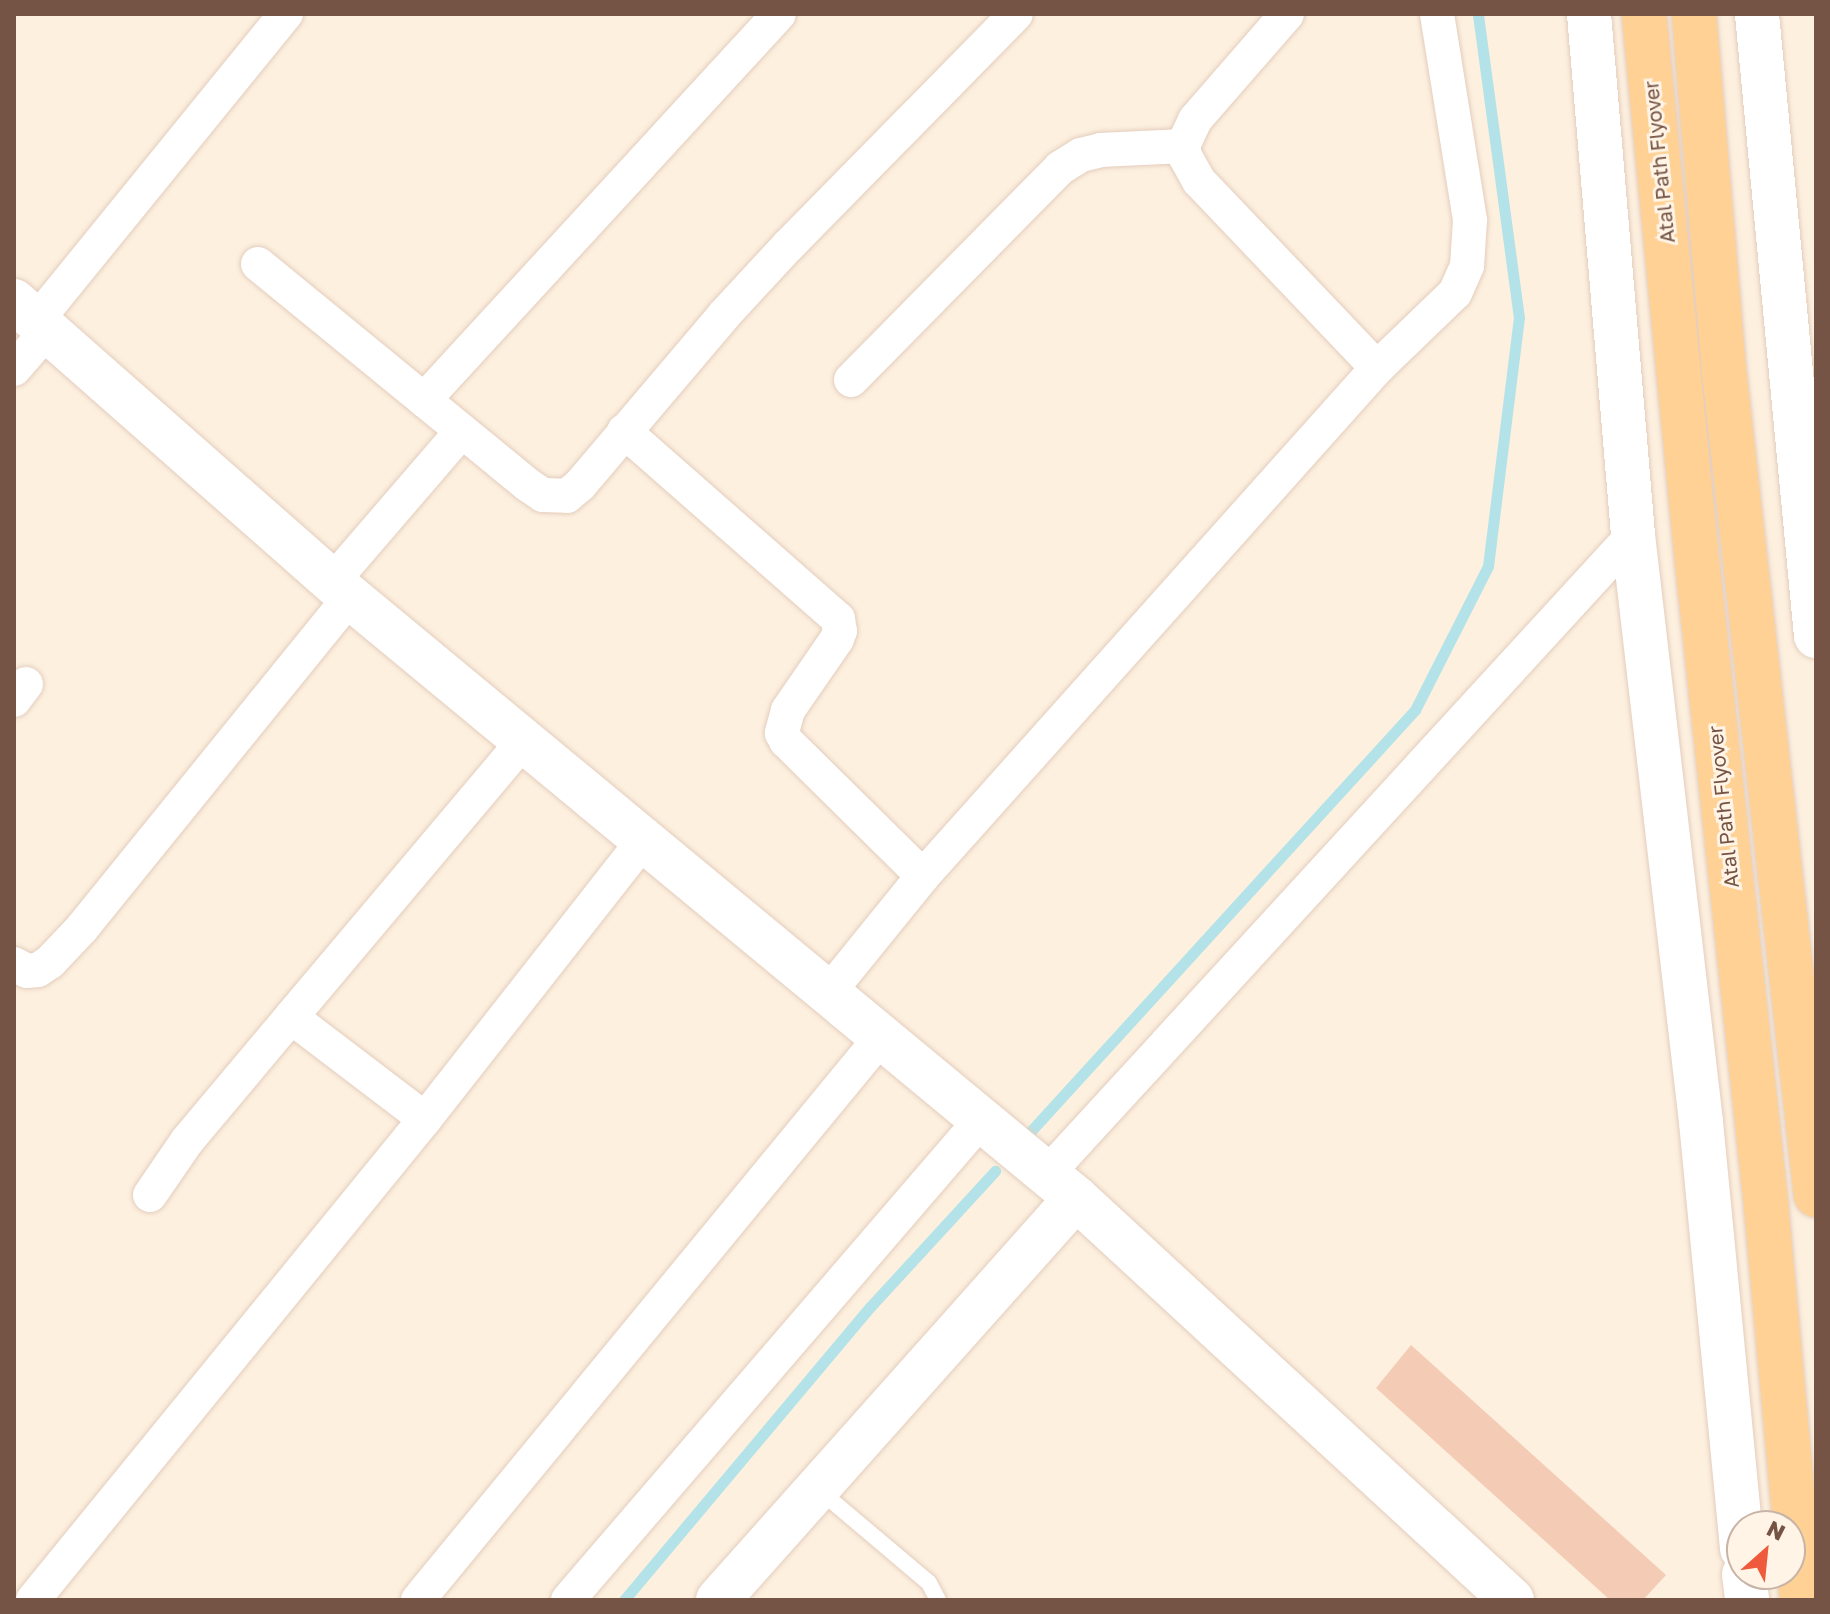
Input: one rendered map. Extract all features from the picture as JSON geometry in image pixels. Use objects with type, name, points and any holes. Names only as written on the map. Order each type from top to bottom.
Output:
[{"type":"main road","name":"Atal Path Flyover","points":[[1644,14],[1694,530],[1766,1205],[1802,1600]]},
{"type":"main road","points":[[1694,14],[1724,371],[1816,1195]]},
{"type":"street","points":[[14,369],[33,317],[286,14]]},
{"type":"street","points":[[424,400],[779,14]]},
{"type":"street","points":[[258,264],[528,485],[556,498],[567,496],[580,485],[788,246],[1016,14]]},
{"type":"street","points":[[1287,14],[1212,98],[1195,120],[1183,146],[1189,166],[1199,181],[1377,368]]},
{"type":"street","points":[[829,992],[923,876],[1377,368],[1455,293],[1470,248],[1470,220],[1437,14]]},
{"type":"street","points":[[1589,14],[1633,535],[1701,1122],[1738,1510]]},
{"type":"street","points":[[1757,14],[1816,636]]},
{"type":"street","points":[[851,380],[1060,168],[1081,155],[1101,150],[1183,146]]},
{"type":"street","points":[[33,317],[341,589],[1062,1186],[1512,1600]]},
{"type":"street","points":[[15,968],[38,970],[50,962],[82,928],[462,431]]},
{"type":"street","points":[[624,431],[838,619],[840,631],[837,639],[788,710],[782,733],[786,741],[923,876]]},
{"type":"street","points":[[718,1600],[817,1489],[1062,1186],[1633,535]]},
{"type":"street","points":[[150,1195],[187,1141],[525,739]]},
{"type":"street","points":[[33,1600],[425,1119],[645,838]]},
{"type":"street","points":[[291,1017],[425,1119]]},
{"type":"street","points":[[418,1600],[882,1036]]},
{"type":"street","points":[[568,1600],[980,1121]]},
{"type":"lane","points":[[817,1489],[929,1583],[938,1600]]},
{"type":"building","points":[[1411,1345],[1666,1575],[1643,1600],[1610,1600],[1376,1388]]},
{"type":"waterway","points":[[1030,1132],[1415,710],[1488,566],[1519,318],[1478,14]]},
{"type":"waterway","points":[[624,1600],[870,1307],[995,1171]]}]
